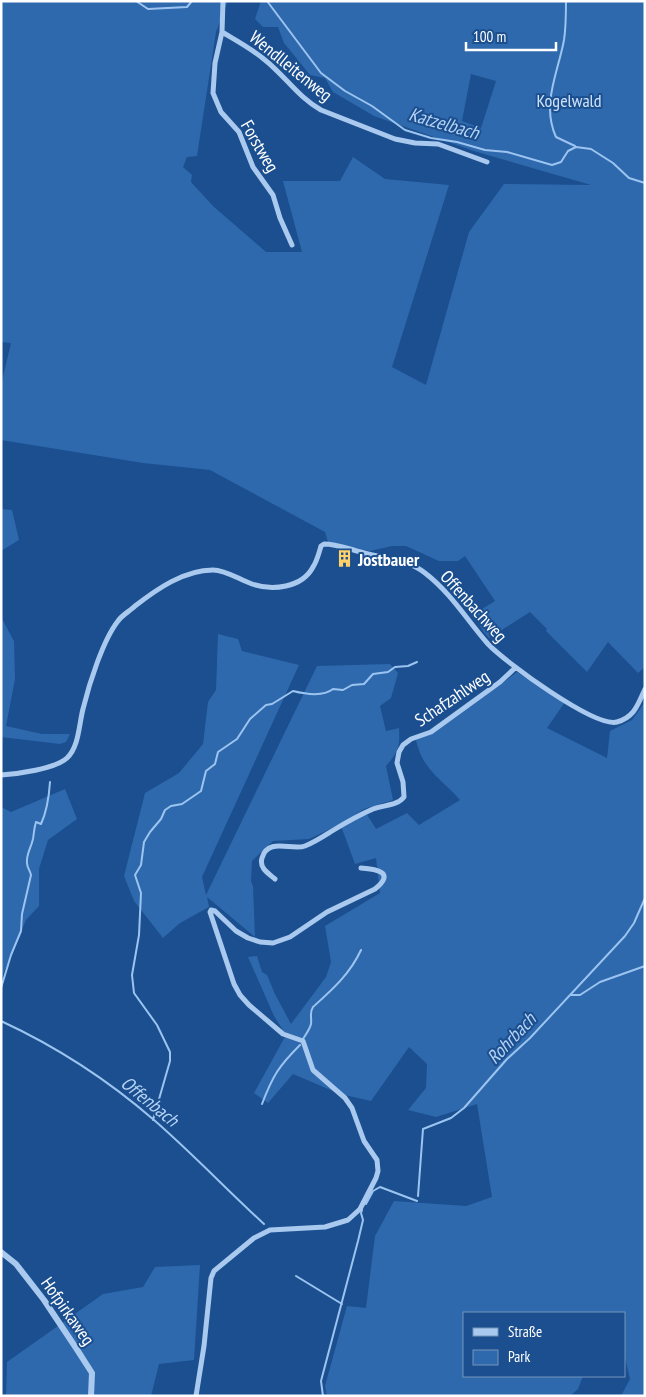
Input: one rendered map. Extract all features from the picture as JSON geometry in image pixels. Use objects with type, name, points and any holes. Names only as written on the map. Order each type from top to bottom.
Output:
[{"type":"street","name":"Wendlleitenweg","points":[[223,1],[222,32],[266,61],[312,105],[395,140],[415,144],[438,144],[486,162]]},
{"type":"street","name":"Forstweg","points":[[222,32],[215,63],[213,85],[216,102],[221,112],[239,132],[254,167],[273,195],[280,218],[292,245]]},
{"type":"street","name":"Offenbachweg","points":[[1,775],[28,772],[61,762],[71,753],[96,669],[112,631],[118,620],[147,597],[172,581],[203,571],[221,571],[254,585],[269,588],[291,584],[303,578],[311,571],[321,546],[324,544],[336,544],[360,552],[400,560],[424,572],[447,592],[490,646],[515,668],[580,710],[597,718],[612,723],[627,718],[634,712],[645,689]]},
{"type":"street","name":"Schafzahlweg","points":[[275,879],[261,866],[262,857],[266,850],[280,845],[306,846],[347,821],[368,811],[400,801],[404,797],[403,782],[397,763],[399,752],[403,745],[411,739],[431,732],[500,682],[515,668]]},
{"type":"street","points":[[196,1396],[204,1346],[211,1278],[214,1271],[254,1238],[270,1230],[325,1227],[348,1220],[360,1209],[378,1170],[377,1160],[364,1141],[348,1102],[313,1070],[303,1042],[283,1034],[240,995],[234,984],[210,911],[215,911],[230,927],[248,938],[267,943],[282,941],[327,912],[382,884],[384,874],[380,870],[361,868]]},
{"type":"street","name":"Hofpirkaweg","points":[[1,1252],[16,1264],[44,1300],[82,1356],[92,1373],[91,1396]]},
{"type":"green space","name":"Kogelwald","points":[[1,1],[228,1],[216,32],[197,156],[187,157],[183,167],[192,175],[191,182],[213,206],[266,252],[302,252],[283,181],[340,181],[353,157],[385,179],[449,185],[392,367],[426,385],[469,232],[504,184],[591,185],[474,151],[374,116],[333,92],[325,78],[310,75],[284,43],[278,27],[263,27],[255,19],[261,1],[645,1],[645,667],[638,673],[608,642],[587,672],[530,612],[489,638],[474,614],[495,601],[465,556],[458,561],[439,561],[406,546],[392,546],[370,551],[328,542],[325,532],[210,470],[143,463],[1,440],[1,385],[11,343],[1,342]],"holes":[[[471,74],[496,81],[481,128],[462,121]]]},
{"type":"green space","points":[[1,509],[12,510],[19,540],[1,551]]},
{"type":"green space","points":[[1,617],[14,641],[15,679],[6,726],[42,734],[70,734],[66,742],[60,744],[1,737]]},
{"type":"green space","points":[[218,634],[238,639],[242,651],[299,665],[202,877],[206,895],[317,666],[390,664],[398,673],[391,698],[380,706],[386,731],[399,728],[398,749],[386,766],[393,800],[364,809],[341,824],[309,839],[273,841],[252,861],[251,881],[253,886],[255,937],[207,897],[209,907],[180,923],[163,938],[134,901],[124,876],[145,793],[179,773],[203,744],[208,702],[216,690]]},
{"type":"green space","points":[[517,672],[565,702],[547,728],[607,758],[610,731],[632,720],[645,702],[645,1396],[621,1396],[630,1379],[626,1362],[626,1312],[463,1312],[463,1377],[583,1377],[578,1389],[570,1396],[327,1396],[325,1386],[347,1306],[366,1308],[375,1236],[394,1201],[466,1206],[492,1197],[477,1104],[436,1117],[408,1110],[426,1088],[427,1064],[409,1047],[371,1101],[340,1094],[293,1074],[268,1103],[254,1093],[286,1035],[274,1016],[248,957],[257,956],[262,972],[267,975],[291,1024],[326,977],[331,962],[325,926],[380,893],[376,858],[355,864],[341,826],[366,813],[376,829],[407,813],[419,825],[460,800],[428,767],[419,751],[416,740]]},
{"type":"green space","points":[[65,789],[77,819],[48,840],[39,869],[39,906],[26,920],[1,979],[1,807],[11,812]]},
{"type":"green space","points":[[200,1265],[194,1360],[159,1364],[151,1396],[6,1396],[7,1362],[103,1294],[143,1287],[155,1267]]},
{"type":"waterway","name":"Katzelbach","points":[[136,1],[148,9],[187,7],[192,1]]},
{"type":"waterway","name":"Katzelbach","points":[[267,1],[321,73],[405,130],[485,150],[507,152],[552,165],[561,162],[568,151],[576,147],[591,149],[613,163],[629,178],[645,183]]},
{"type":"waterway","points":[[566,1],[564,40],[552,88],[550,113],[556,137],[575,146]]},
{"type":"waterway","points":[[153,1120],[170,1061],[170,1052],[157,1025],[134,993],[132,975],[139,935],[141,893],[135,875],[141,865],[144,842],[161,819],[165,810],[171,806],[182,804],[201,791],[206,771],[215,764],[218,752],[237,739],[250,719],[266,705],[272,704],[293,691],[314,694],[329,692],[333,689],[343,690],[352,685],[364,684],[373,674],[388,672],[395,667],[408,666],[417,662]]},
{"type":"waterway","points":[[1,988],[21,931],[22,914],[31,875],[27,865],[27,857],[36,822],[41,824],[45,814],[50,782]]},
{"type":"waterway","name":"Rohrbach","points":[[418,1196],[423,1129],[451,1118],[464,1108],[507,1059],[530,1038],[625,936],[634,923],[645,898]]},
{"type":"waterway","points":[[303,1039],[310,1026],[313,1007],[346,974],[361,950]]},
{"type":"waterway","points":[[571,995],[580,995],[600,982],[645,966]]},
{"type":"waterway","name":"Offenbach","points":[[1,1021],[81,1065],[119,1092],[168,1133],[264,1224]]},
{"type":"waterway","points":[[262,1104],[277,1072],[300,1045]]},
{"type":"waterway","name":"Rohrbach","points":[[366,1204],[373,1191],[380,1187],[417,1201]]},
{"type":"waterway","name":"Rohrbach","points":[[323,1396],[321,1381],[358,1241],[363,1220],[362,1210]]},
{"type":"waterway","name":"Offenbach","points":[[296,1276],[342,1304]]},
{"type":"place","name":"Jostbauer","points":[[344,559]]}]
